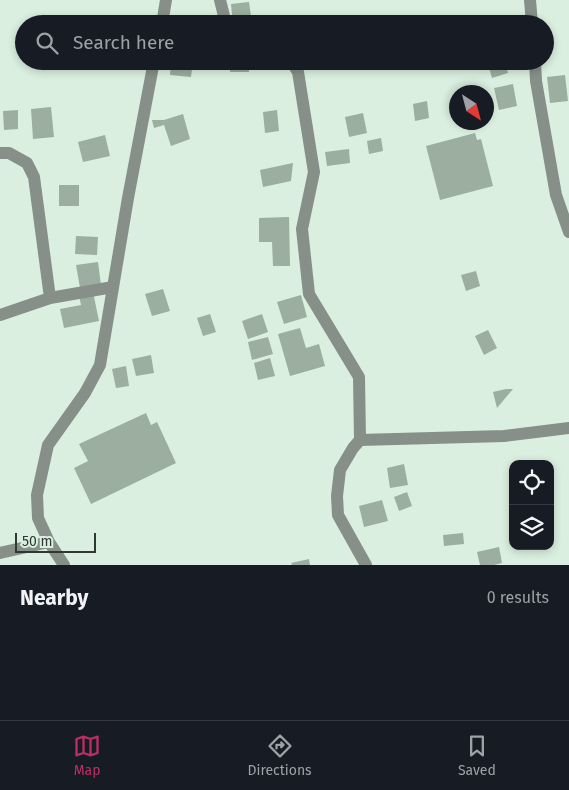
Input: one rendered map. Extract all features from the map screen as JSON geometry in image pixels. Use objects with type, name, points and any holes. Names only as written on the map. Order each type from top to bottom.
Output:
[{"type":"street","points":[[164,15],[166,0]]},
{"type":"street","points":[[220,0],[224,15]]},
{"type":"street","points":[[530,0],[531,15]]},
{"type":"street","points":[[64,565],[49,542],[38,518],[37,495],[48,445],[85,393],[100,364],[128,198],[152,70]]},
{"type":"street","points":[[297,70],[314,172],[302,229],[310,294],[359,377],[360,440],[340,470],[337,496],[338,515],[366,565]]},
{"type":"street","points":[[535,70],[556,195],[569,232]]},
{"type":"street","points":[[0,153],[9,154],[27,163],[34,177],[50,298]]},
{"type":"street","points":[[0,314],[50,298],[113,287]]},
{"type":"street","points":[[360,440],[504,436],[569,428]]},
{"type":"street","points":[[0,553],[49,542]]},
{"type":"building","points":[[249,2],[251,15],[232,15],[231,4]]},
{"type":"building","points":[[170,70],[192,70],[191,77],[170,75]]},
{"type":"building","points":[[230,70],[249,70],[249,72],[230,72]]},
{"type":"building","points":[[490,70],[507,70],[508,73],[492,78]]},
{"type":"building","points":[[565,75],[568,101],[550,103],[547,77]]},
{"type":"building","points":[[513,84],[517,106],[499,110],[494,88]]},
{"type":"building","points":[[427,101],[429,118],[415,121],[413,104]]},
{"type":"building","points":[[51,107],[54,137],[33,139],[31,109]]},
{"type":"building","points":[[18,110],[18,129],[4,130],[3,111]]},
{"type":"building","points":[[277,110],[279,131],[265,133],[263,112]]},
{"type":"building","points":[[363,113],[367,133],[349,137],[345,117]]},
{"type":"building","points":[[183,114],[190,139],[171,146],[164,125],[154,128],[152,120],[164,120]]},
{"type":"building","points":[[475,133],[477,140],[481,139],[493,186],[440,200],[426,146]]},
{"type":"building","points":[[105,135],[110,156],[83,162],[78,142]]},
{"type":"building","points":[[381,138],[383,151],[369,154],[367,141]]},
{"type":"building","points":[[349,149],[350,163],[327,166],[325,152]]},
{"type":"building","points":[[293,163],[291,181],[263,187],[260,170]]},
{"type":"building","points":[[59,185],[79,185],[79,206],[59,206]]},
{"type":"building","points":[[289,217],[290,266],[273,266],[272,242],[259,242],[259,218]]},
{"type":"building","points":[[76,236],[98,237],[97,255],[75,254]]},
{"type":"building","points":[[98,262],[101,285],[80,288],[76,265]]},
{"type":"building","points":[[476,271],[480,286],[466,291],[461,275]]},
{"type":"building","points":[[163,289],[170,311],[152,316],[145,294]]},
{"type":"building","points":[[93,292],[99,321],[64,328],[60,309],[81,305],[79,295]]},
{"type":"building","points":[[301,295],[307,317],[284,324],[277,302]]},
{"type":"building","points":[[210,314],[216,332],[203,336],[197,318]]},
{"type":"building","points":[[262,314],[268,332],[248,339],[242,321]]},
{"type":"building","points":[[300,328],[306,348],[319,344],[325,366],[290,376],[278,334]]},
{"type":"building","points":[[488,330],[497,348],[484,355],[475,336]]},
{"type":"building","points":[[268,337],[273,354],[252,360],[248,342]]},
{"type":"building","points":[[151,355],[154,373],[136,376],[132,359]]},
{"type":"building","points":[[270,358],[275,376],[258,380],[254,363]]},
{"type":"building","points":[[126,366],[129,386],[116,388],[112,369]]},
{"type":"building","points":[[513,389],[497,408],[493,392]]},
{"type":"building","points":[[146,413],[151,425],[157,422],[176,463],[91,504],[74,468],[88,461],[79,444]]},
{"type":"building","points":[[404,464],[408,485],[390,488],[387,468]]},
{"type":"building","points":[[407,492],[412,506],[399,511],[394,497]]},
{"type":"building","points":[[382,500],[388,521],[364,527],[359,506]]},
{"type":"building","points":[[463,533],[464,544],[444,546],[443,535]]},
{"type":"building","points":[[499,547],[502,563],[480,565],[477,552]]},
{"type":"building","points":[[309,559],[310,565],[292,565],[291,563]]}]
